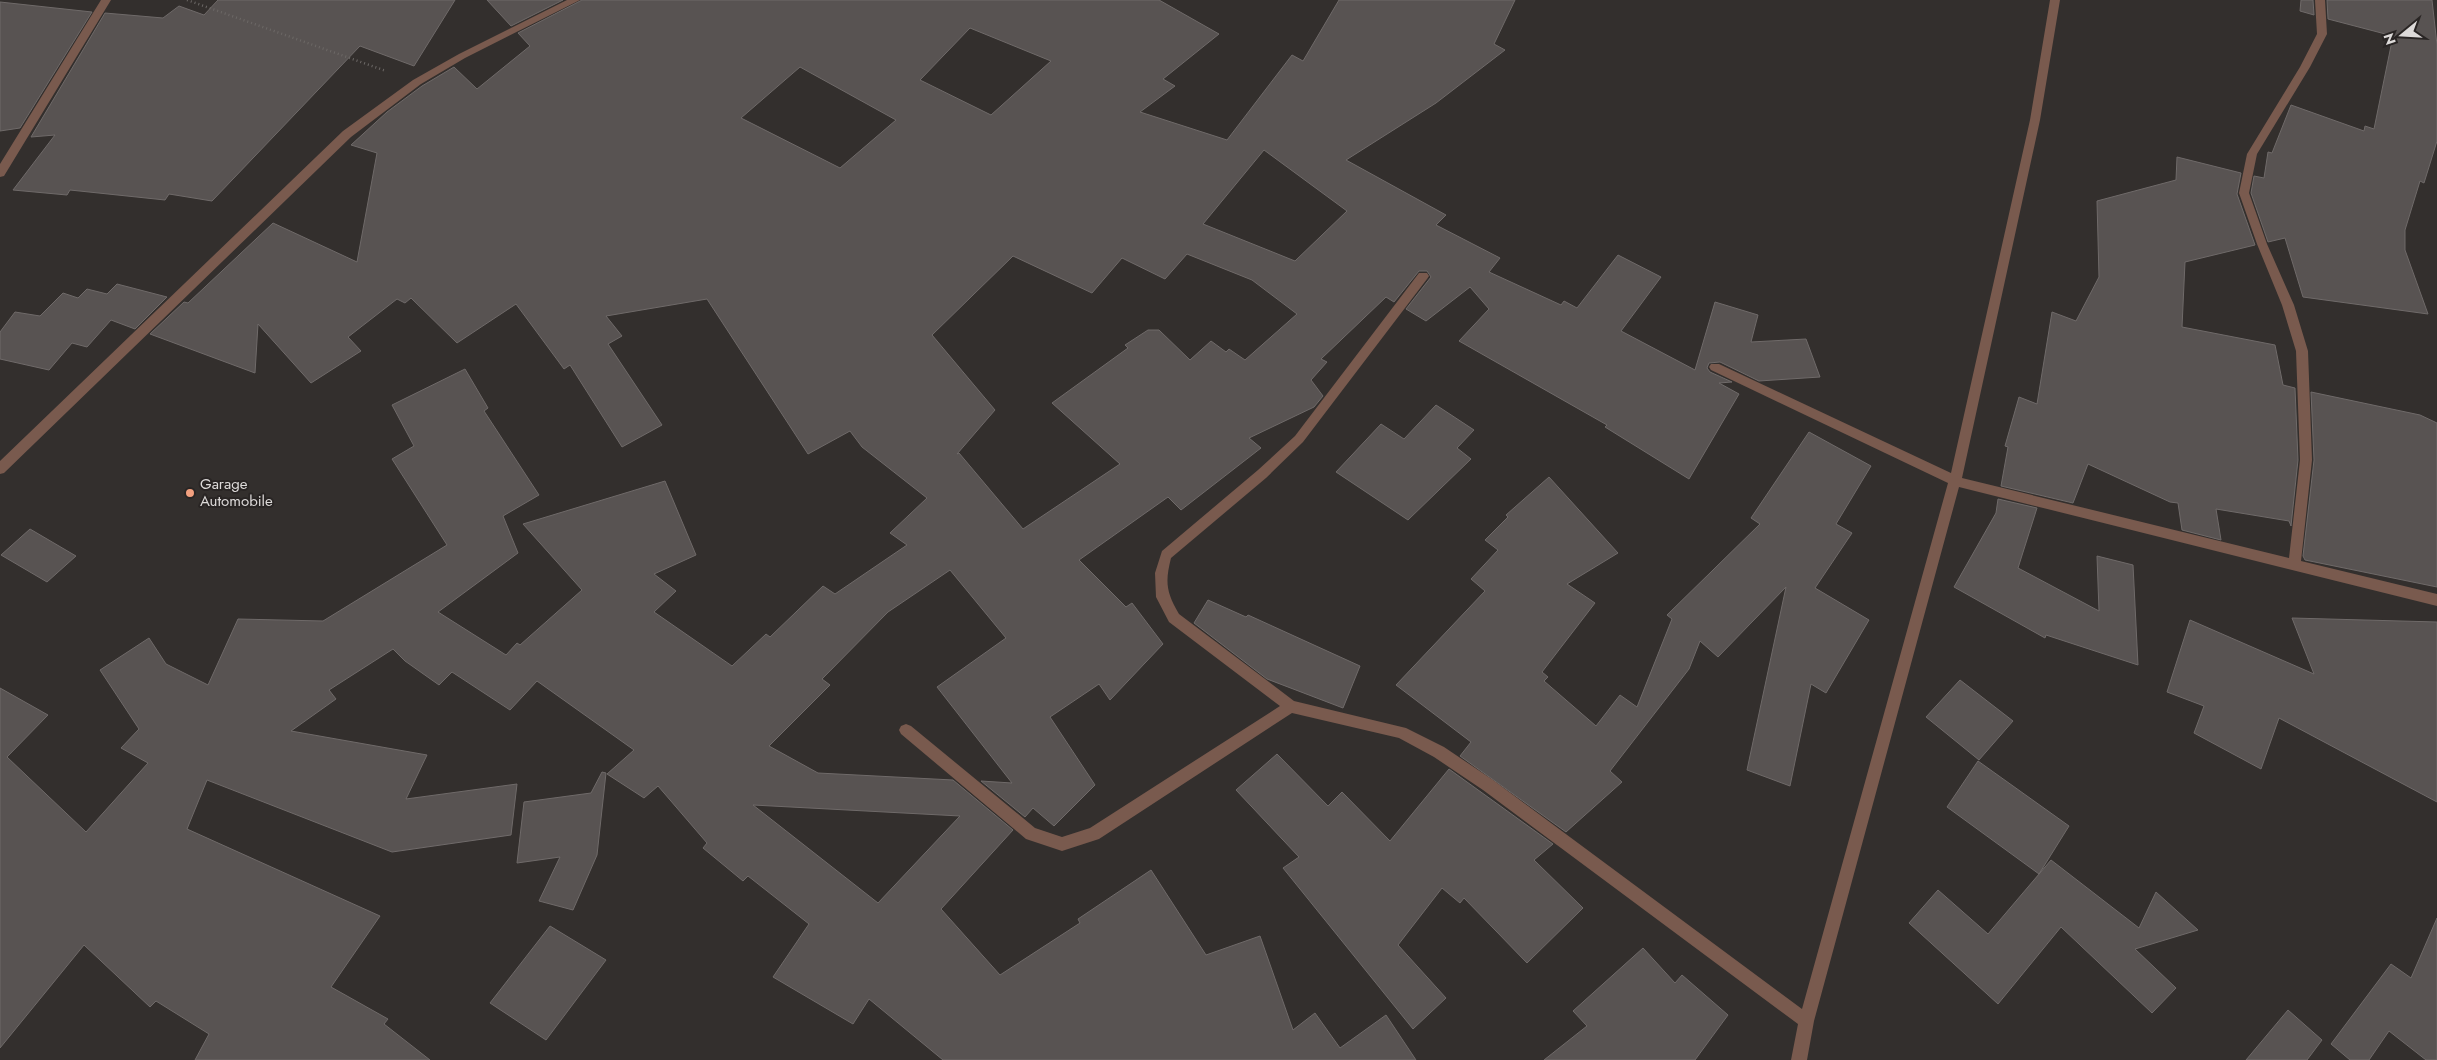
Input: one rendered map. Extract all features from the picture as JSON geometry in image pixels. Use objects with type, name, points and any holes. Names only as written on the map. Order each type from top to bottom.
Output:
[{"type":"street","points":[[0,173],[106,0]]},
{"type":"street","points":[[0,470],[348,134],[417,82],[462,56],[575,0]]},
{"type":"street","points":[[1799,1060],[1806,1021],[1955,481],[2035,120],[2055,0]]},
{"type":"street","points":[[2294,566],[2306,460],[2302,351],[2288,305],[2262,244],[2244,193],[2252,154],[2305,67],[2322,34],[2320,0]]},
{"type":"street","points":[[1423,276],[1299,439],[1262,474],[1166,555],[1161,573],[1162,597],[1174,618],[1290,706],[1401,732],[1439,752],[1488,785],[1806,1021]]},
{"type":"street","points":[[1714,367],[1955,481],[2437,600]]},
{"type":"street","points":[[906,730],[1031,834],[1062,844],[1094,834],[1290,706]]},
{"type":"path","points":[[187,0],[417,82]]},
{"type":"building","points":[[218,0],[455,0],[414,66],[360,46],[212,201],[169,194],[165,200],[70,190],[67,195],[13,190],[55,135],[31,137],[105,13],[163,18],[179,6],[204,15]]},
{"type":"building","points":[[487,0],[563,0],[511,26]]},
{"type":"building","points":[[582,0],[1159,0],[1219,34],[1163,79],[1175,86],[1140,112],[1227,140],[1292,55],[1303,61],[1339,0],[1515,0],[1494,44],[1505,50],[1436,103],[1346,160],[1446,215],[1436,225],[1500,258],[1489,272],[1561,305],[1564,301],[1577,308],[1618,255],[1661,277],[1621,331],[1695,370],[1715,302],[1758,315],[1751,342],[1806,339],[1820,377],[1759,381],[1720,362],[1709,363],[1707,368],[1710,372],[1732,382],[1719,383],[1739,394],[1689,479],[1605,427],[1607,425],[1459,341],[1489,309],[1470,287],[1426,321],[1406,309],[1431,277],[1427,271],[1419,271],[1394,302],[1386,297],[1321,359],[1327,362],[1311,380],[1323,396],[1314,407],[1249,438],[1261,448],[1181,510],[1168,497],[1079,560],[1126,607],[1132,603],[1163,644],[1110,700],[1099,684],[1050,717],[1095,785],[1054,826],[1033,808],[1025,817],[981,781],[1012,783],[937,687],[1006,638],[950,570],[888,612],[822,679],[830,685],[769,746],[818,773],[953,780],[1013,830],[941,909],[1000,975],[1080,923],[1078,919],[1151,870],[1206,955],[1260,936],[1293,1030],[1315,1013],[1340,1048],[1386,1015],[1416,1060],[943,1060],[869,999],[853,1024],[773,977],[809,924],[748,876],[743,881],[703,848],[707,843],[658,786],[644,798],[607,774],[634,750],[537,681],[510,710],[452,672],[439,685],[405,661],[393,649],[329,690],[336,699],[291,731],[427,755],[406,799],[517,784],[511,835],[392,852],[207,780],[187,829],[380,916],[331,987],[388,1019],[384,1024],[430,1060],[195,1060],[209,1034],[156,1001],[150,1007],[84,945],[0,1048],[0,688],[48,715],[7,757],[86,832],[148,763],[121,748],[139,729],[100,670],[149,638],[166,664],[208,685],[238,619],[323,621],[447,545],[392,459],[414,446],[392,405],[465,369],[488,408],[484,411],[539,495],[503,516],[518,553],[438,612],[506,655],[517,643],[520,645],[582,590],[523,524],[665,481],[696,555],[654,574],[676,591],[654,612],[732,666],[766,634],[770,637],[823,586],[835,594],[907,545],[890,533],[927,498],[862,447],[850,431],[808,454],[707,299],[606,316],[622,336],[608,344],[662,425],[622,447],[570,365],[564,369],[516,304],[457,343],[411,298],[405,303],[397,299],[348,337],[361,351],[311,383],[258,324],[255,373],[150,334],[184,302],[188,303],[273,223],[357,262],[377,153],[351,145],[387,112],[422,86],[454,67],[477,89],[530,46],[518,33]],"holes":[[[970,28],[1051,61],[991,115],[920,80]],[[800,67],[896,120],[840,168],[741,118]],[[1264,150],[1347,211],[1295,261],[1203,224]],[[1187,254],[1252,280],[1297,314],[1245,360],[1229,349],[1226,352],[1211,341],[1190,360],[1159,330],[1148,330],[1125,345],[1128,348],[1052,403],[1120,464],[1023,529],[959,453],[957,454],[995,410],[932,335],[1013,256],[1092,293],[1122,258],[1165,279]],[[753,805],[960,816],[878,903]]]},
{"type":"building","points":[[2301,0],[2313,0],[2314,15],[2300,11]]},
{"type":"building","points":[[2327,0],[2432,0],[2437,45],[2437,141],[2424,183],[2420,181],[2405,230],[2405,250],[2428,314],[2303,297],[2285,238],[2268,242],[2251,193],[2254,176],[2264,178],[2268,152],[2272,153],[2291,105],[2364,131],[2365,126],[2374,129],[2393,36],[2328,19]]},
{"type":"building","points":[[0,2],[92,12],[20,128],[0,131]]},
{"type":"building","points":[[2177,157],[2241,173],[2237,194],[2255,245],[2185,262],[2182,327],[2275,345],[2283,385],[2295,388],[2298,460],[2291,526],[2289,521],[2216,509],[2221,540],[2182,530],[2178,503],[2170,502],[2088,464],[2073,503],[2001,486],[2008,447],[2005,446],[2019,397],[2037,404],[2052,312],[2076,321],[2099,277],[2097,201],[2176,180]]},
{"type":"building","points":[[117,284],[167,297],[135,329],[111,320],[87,347],[72,343],[49,370],[0,359],[0,332],[15,312],[40,316],[63,293],[78,298],[87,289],[107,294]]},
{"type":"building","points":[[2311,392],[2420,415],[2437,423],[2437,587],[2305,560],[2303,556],[2314,460]]},
{"type":"building","points":[[1436,405],[1474,430],[1457,448],[1471,459],[1408,520],[1336,472],[1381,424],[1404,439]]},
{"type":"building","points":[[1809,432],[1871,466],[1836,524],[1852,533],[1815,588],[1869,620],[1826,693],[1811,684],[1790,786],[1747,770],[1786,587],[1718,657],[1700,641],[1689,669],[1610,771],[1622,782],[1566,832],[1460,756],[1471,742],[1396,685],[1485,591],[1471,579],[1498,550],[1485,540],[1508,517],[1506,515],[1549,477],[1618,553],[1567,584],[1595,603],[1542,672],[1548,677],[1544,681],[1596,726],[1620,695],[1637,707],[1672,619],[1667,615],[1760,524],[1751,518]]},
{"type":"building","points":[[1998,499],[2037,508],[2018,568],[2099,611],[2097,556],[2133,565],[2138,665],[2046,635],[2045,638],[1954,587],[1996,513]]},
{"type":"building","points":[[30,529],[76,556],[47,582],[1,555]]},
{"type":"building","points":[[1208,600],[1246,617],[1248,615],[1360,666],[1343,708],[1267,679],[1194,623]]},
{"type":"building","points":[[2292,618],[2437,622],[2437,802],[2279,718],[2261,769],[2194,733],[2204,706],[2167,692],[2190,620],[2314,674]]},
{"type":"building","points":[[1960,680],[2013,721],[1979,760],[1926,717]]},
{"type":"building","points":[[1277,754],[1328,806],[1342,792],[1390,841],[1449,769],[1553,844],[1534,860],[1583,908],[1527,963],[1464,898],[1460,903],[1442,888],[1398,945],[1446,998],[1413,1029],[1283,868],[1299,857],[1236,790]]},
{"type":"building","points":[[1978,761],[2069,826],[2039,874],[1947,807]]},
{"type":"building","points":[[602,772],[606,773],[597,855],[573,910],[539,901],[560,857],[517,863],[524,802],[591,793]]},
{"type":"building","points":[[2051,860],[2139,928],[2156,892],[2198,930],[2135,949],[2176,988],[2152,1013],[2061,927],[1998,1004],[1909,923],[1938,890],[1988,934]]},
{"type":"building","points":[[2437,918],[2437,1060],[2426,1060],[2389,1031],[2369,1060],[2350,1060],[2331,1044],[2391,964],[2411,978]]},
{"type":"building","points":[[550,926],[606,960],[546,1040],[490,1003]]},
{"type":"building","points":[[1643,948],[1675,983],[1682,975],[1728,1015],[1695,1060],[1544,1060],[1587,1026],[1573,1011]]},
{"type":"building","points":[[2288,1010],[2322,1040],[2307,1060],[2246,1060]]},
{"type":"place","name":"Garage Automobile","points":[[190,493]]}]
